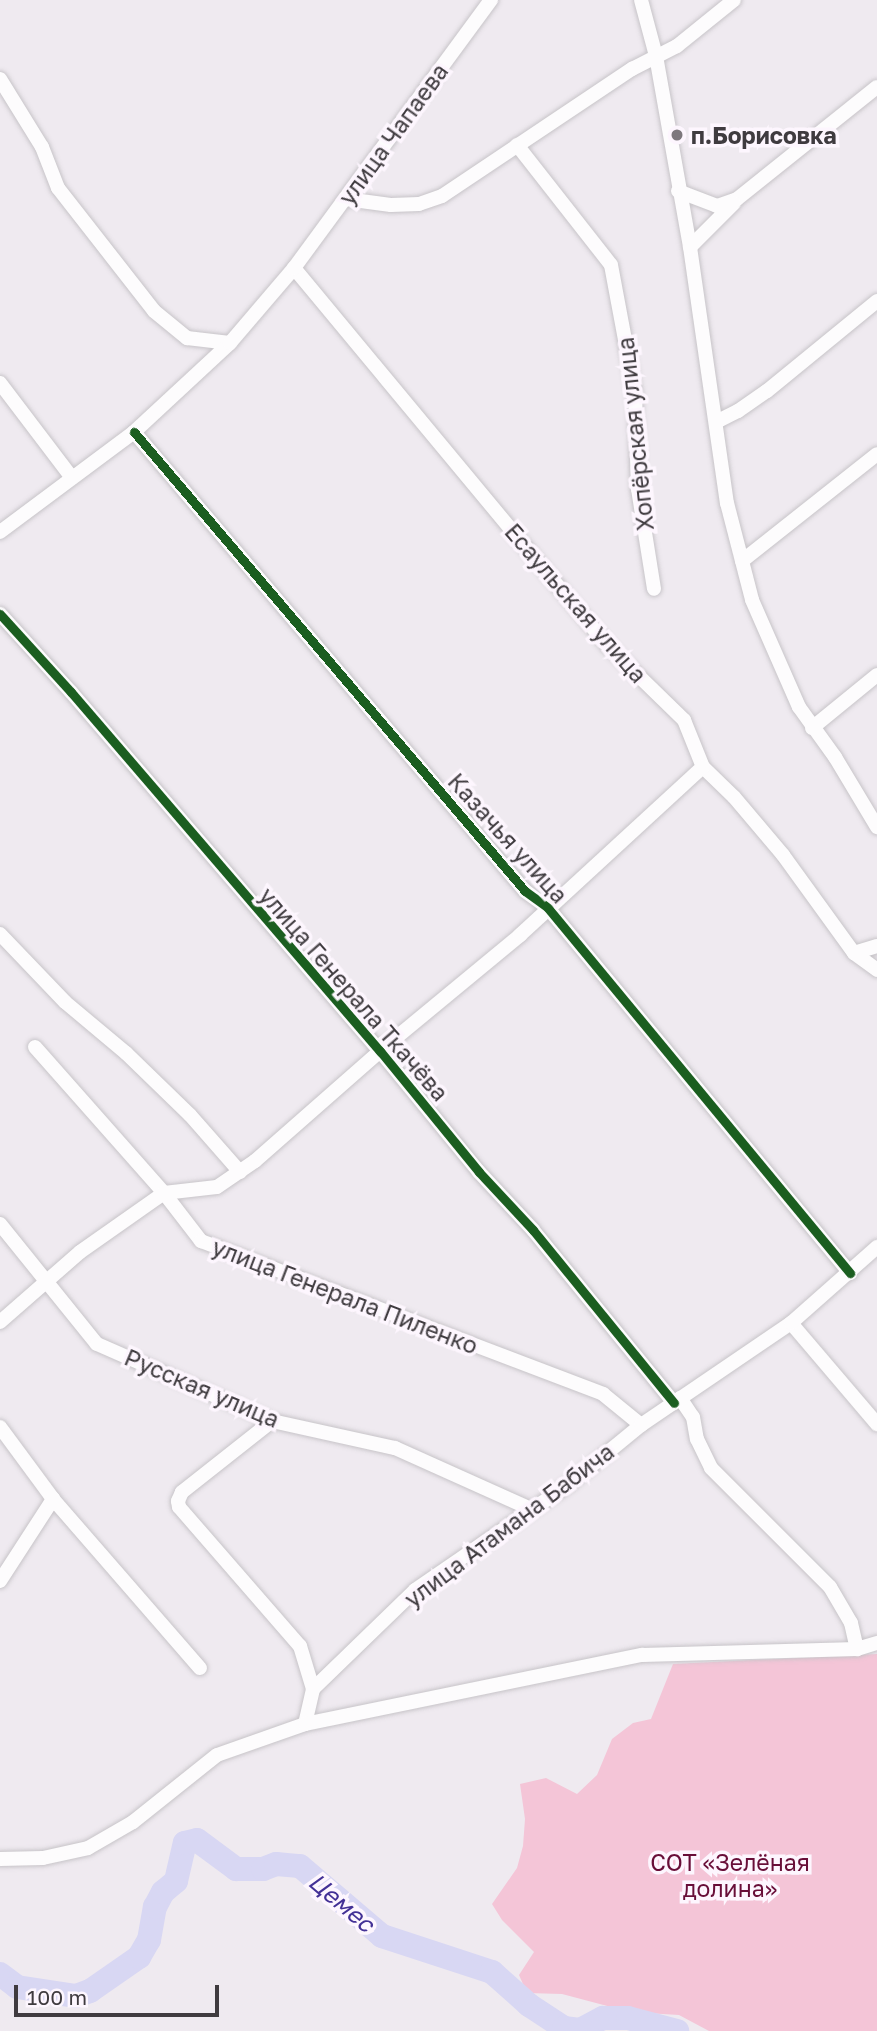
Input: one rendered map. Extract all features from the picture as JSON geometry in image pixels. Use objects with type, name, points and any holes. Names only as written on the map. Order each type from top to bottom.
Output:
[{"type":"street","name":"улица Чапаева","points":[[0,532],[134,432],[230,343],[295,268],[491,0]]},
{"type":"street","points":[[641,0],[656,56],[690,247],[727,503],[742,561],[764,633],[799,707],[835,757],[877,827]]},
{"type":"street","points":[[346,198],[391,205],[419,204],[442,195],[656,56],[677,46],[734,0]]},
{"type":"street","points":[[0,79],[42,147],[58,188],[154,311],[187,338],[230,343]]},
{"type":"street","points":[[690,247],[737,199],[877,87]]},
{"type":"street","name":"Хопёрская улица","points":[[517,145],[611,265],[635,393],[638,489],[654,589]]},
{"type":"street","points":[[678,191],[717,206],[737,199]]},
{"type":"street","name":"Есаульская улица","points":[[295,268],[609,647],[684,720],[704,767],[734,797],[783,855],[854,953],[877,970]]},
{"type":"street","points":[[716,422],[767,391],[877,301]]},
{"type":"street","points":[[0,383],[72,478]]},
{"type":"street","name":"Казачья улица","points":[[134,432],[525,891],[548,908],[850,1273]]},
{"type":"street","points":[[742,561],[877,454]]},
{"type":"street","name":"улица Генерала Ткачёва","points":[[0,614],[71,692],[380,1051],[479,1172],[533,1230],[693,1417],[697,1439],[711,1468],[830,1587],[851,1623],[857,1648]]},
{"type":"street","points":[[812,728],[877,676]]},
{"type":"street","points":[[0,1322],[80,1252],[164,1193],[217,1187],[240,1172],[520,934],[704,767]]},
{"type":"street","points":[[0,934],[65,1002],[126,1053],[190,1115],[240,1172]]},
{"type":"street","points":[[854,953],[877,946]]},
{"type":"street","name":"улица Генерала Пиленко","points":[[35,1047],[164,1193],[201,1241],[603,1394],[641,1425]]},
{"type":"street","name":"Русская улица","points":[[0,1224],[97,1344],[272,1421],[395,1448],[531,1509]]},
{"type":"street","name":"улица Атамана Бабича","points":[[313,1689],[415,1590],[568,1485],[641,1425],[792,1323],[877,1248]]},
{"type":"street","points":[[792,1323],[877,1424]]},
{"type":"street","points":[[272,1421],[182,1492],[178,1502],[179,1507],[300,1646],[313,1689],[305,1724]]},
{"type":"street","points":[[0,1427],[53,1499],[200,1668]]},
{"type":"street","points":[[0,1581],[53,1499]]},
{"type":"street","points":[[0,1859],[43,1858],[88,1848],[133,1822],[217,1755],[305,1724],[642,1655],[857,1648],[877,1643]]},
{"type":"green space","name":"СОТ «Зелёная долина»","points":[[877,1654],[877,2031],[709,2031],[679,2015],[630,2012],[562,1994],[527,1993],[519,1975],[534,1952],[502,1920],[492,1904],[517,1868],[523,1846],[525,1819],[520,1784],[546,1778],[577,1794],[597,1775],[612,1739],[633,1723],[651,1719],[673,1664]]},
{"type":"waterway","name":"Цемес","points":[[0,1974],[17,1987],[76,1996],[90,1991],[139,1957],[149,1940],[155,1907],[163,1892],[176,1881],[185,1843],[197,1840],[236,1869],[263,1869],[276,1864],[300,1866],[382,1936],[492,1972],[529,2005],[564,2028],[580,2030],[603,2018],[628,2018],[677,2031]]},
{"type":"cycle path","points":[[134,432],[525,891],[548,908],[850,1273]]},
{"type":"cycle path","points":[[0,614],[71,692],[380,1051],[479,1172],[533,1230],[674,1403]]},
{"type":"place","name":"п.Борисовка","points":[[677,135]]}]
